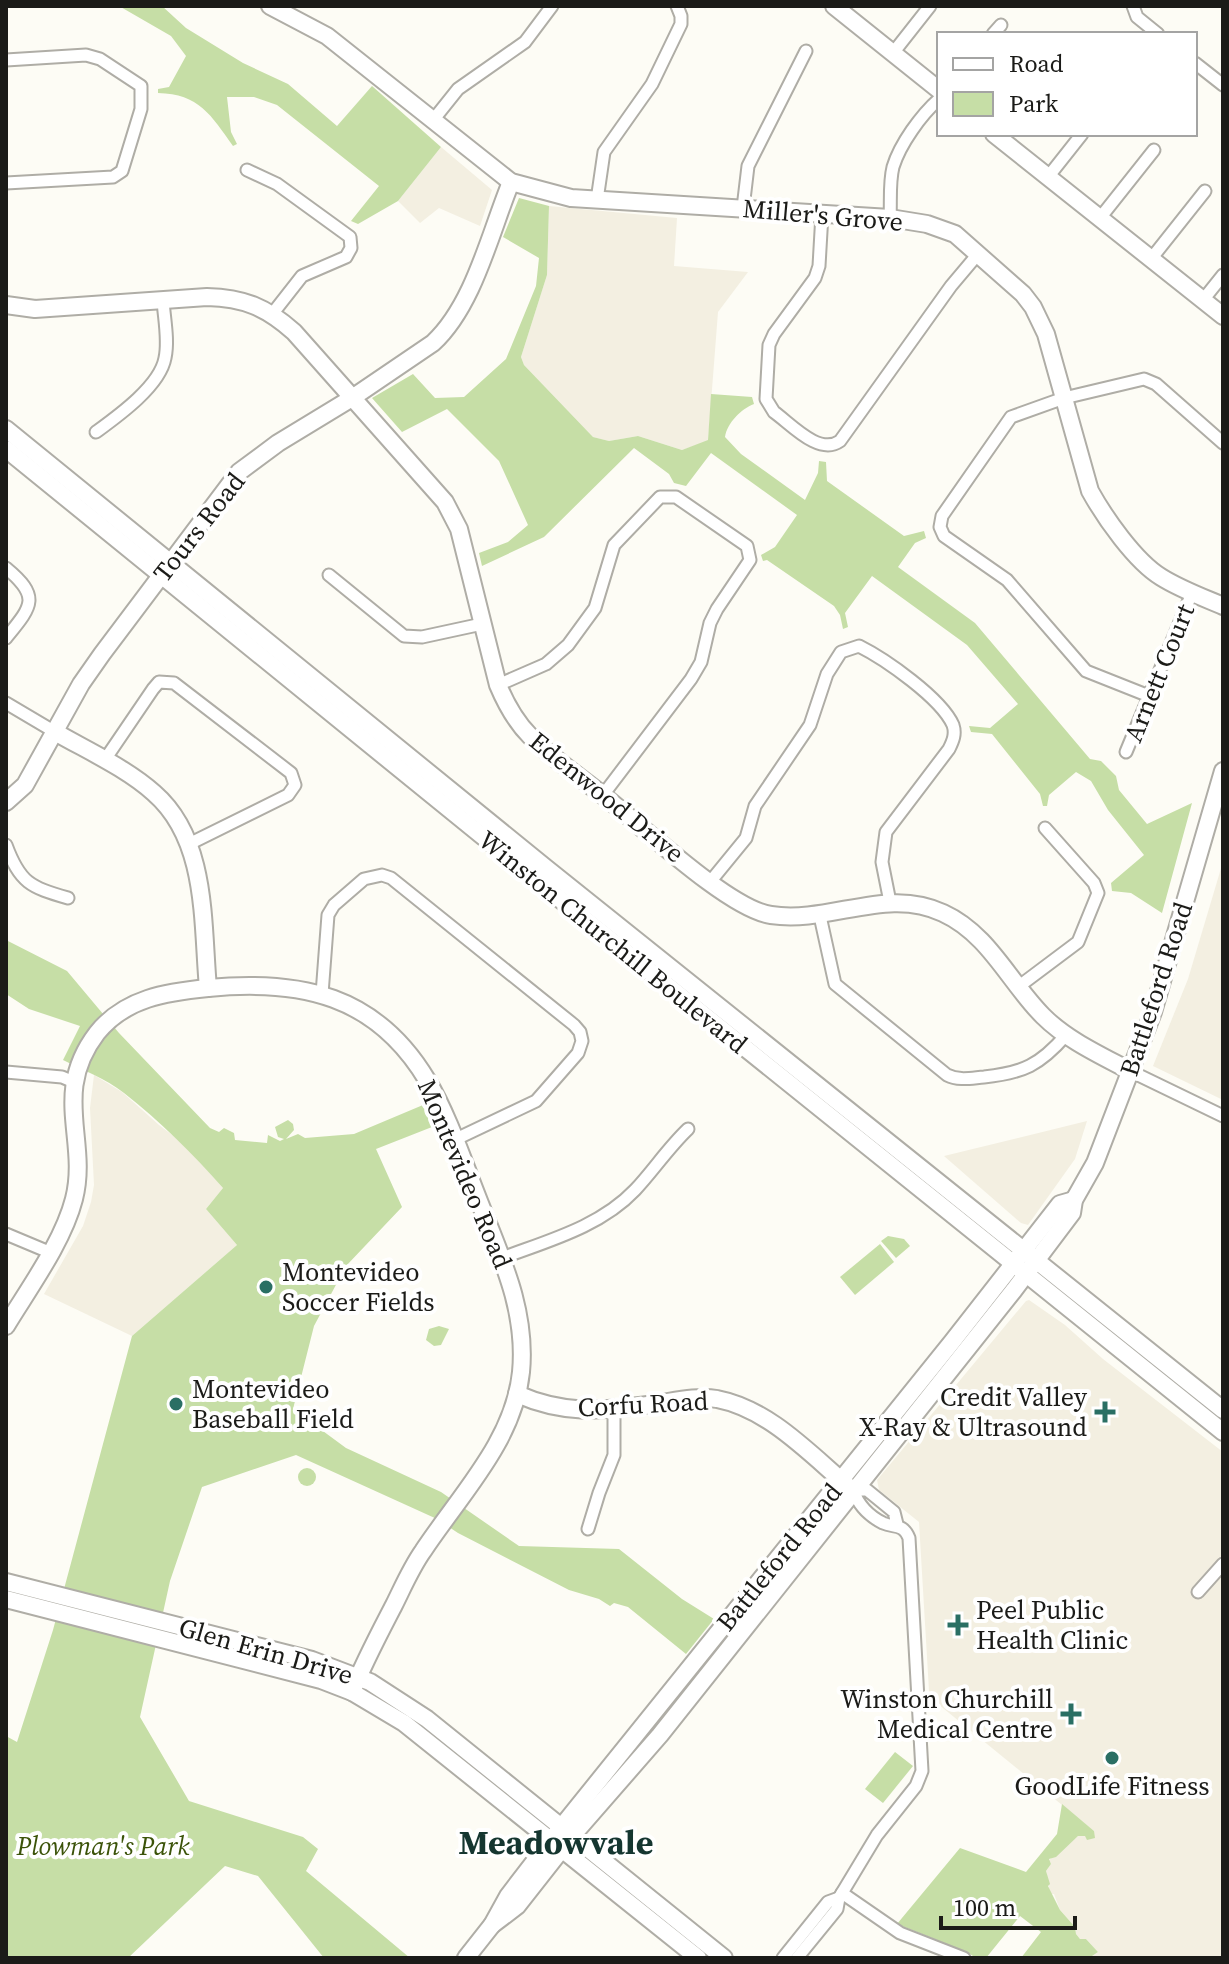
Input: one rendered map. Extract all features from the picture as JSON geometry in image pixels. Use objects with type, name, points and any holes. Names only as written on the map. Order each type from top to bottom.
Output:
[{"type":"street","name":"Miller's Grove","points":[[270,6],[327,36],[511,182],[554,195],[597,200],[890,218],[927,224],[955,234],[1023,294],[1041,320],[1090,491],[1098,506],[1151,570],[1223,606]]},
{"type":"street","points":[[434,119],[458,89],[525,42],[552,6]]},
{"type":"street","points":[[597,200],[604,152],[652,84],[681,24],[677,6]]},
{"type":"street","points":[[893,53],[930,6]]},
{"type":"street","points":[[1133,6],[1137,17],[1156,32]]},
{"type":"street","points":[[840,8],[937,88]]},
{"type":"street","points":[[743,208],[748,166],[806,51]]},
{"type":"street","points":[[6,60],[86,55],[100,59],[135,80],[141,86],[142,96],[122,171],[113,177],[6,183]]},
{"type":"street","points":[[1197,65],[1223,85]]},
{"type":"street","points":[[890,218],[892,174],[897,156],[937,101]]},
{"type":"street","points":[[997,136],[1223,316]]},
{"type":"street","points":[[1048,177],[1080,136]]},
{"type":"street","points":[[1100,218],[1154,150]]},
{"type":"street","points":[[247,170],[277,184],[350,237],[351,248],[346,257],[302,276],[273,313]]},
{"type":"street","name":"Tours Road","points":[[6,802],[25,785],[81,684],[239,472],[444,333],[473,280],[511,182]]},
{"type":"street","points":[[1151,259],[1205,191]]},
{"type":"street","points":[[822,214],[819,266],[815,278],[769,345],[765,388],[768,405],[774,412],[824,446],[840,441],[951,286],[978,254]]},
{"type":"street","points":[[1203,300],[1223,275]]},
{"type":"street","name":"Edenwood Drive","points":[[6,305],[35,309],[225,297],[273,313],[294,332],[445,502],[459,529],[498,685],[507,707],[531,737],[744,906],[768,915],[798,918],[890,902],[931,907],[961,922],[987,945],[1045,1019],[1066,1035],[1130,1071],[1223,1116]]},
{"type":"street","points":[[96,432],[128,408],[159,373],[166,353],[163,300]]},
{"type":"street","points":[[1149,696],[1086,671],[1016,589],[944,536],[940,527],[942,516],[1011,417],[1064,398],[1144,379],[1156,384],[1223,443]]},
{"type":"street","name":"Winston Churchill Boulevard","points":[[6,429],[165,568]]},
{"type":"street","name":"Winston Churchill Boulevard","points":[[6,449],[165,568],[558,878],[1025,1263],[1223,1432]]},
{"type":"street","points":[[498,685],[546,664],[568,645],[595,608],[614,545],[660,497],[676,497],[747,546],[750,560],[710,623],[701,662],[680,695],[603,795]]},
{"type":"street","points":[[6,568],[29,592],[29,603],[6,638]]},
{"type":"street","points":[[329,575],[404,636],[422,637],[482,624]]},
{"type":"street","name":"Arnett Court","points":[[1126,752],[1192,593]]},
{"type":"street","points":[[710,882],[746,838],[755,806],[810,725],[827,674],[841,652],[859,646],[919,686],[952,723],[955,735],[949,749],[886,832],[882,862],[890,902]]},
{"type":"street","points":[[104,761],[153,689],[159,682],[167,681],[174,683],[291,773],[295,785],[288,795],[189,844]]},
{"type":"street","points":[[6,703],[155,793],[178,821],[189,844],[197,875],[208,988]]},
{"type":"street","name":"Battleford Road","points":[[466,1958],[492,1925],[508,1896],[562,1838],[1025,1263],[1060,1204],[1074,1200],[1095,1163],[1164,981],[1223,771]]},
{"type":"street","points":[[1018,987],[1078,942],[1098,893],[1094,883],[1045,828]]},
{"type":"street","points":[[6,845],[21,878],[39,890],[68,898]]},
{"type":"street","points":[[322,994],[328,915],[340,898],[364,879],[382,875],[391,878],[574,1025],[582,1041],[578,1053],[536,1101],[454,1140]]},
{"type":"street","points":[[820,916],[835,984],[954,1079],[1014,1073],[1028,1068],[1055,1049],[1066,1035]]},
{"type":"street","name":"Montevideo Road","points":[[6,1326],[63,1229],[76,1189],[74,1082],[82,1059],[98,1033],[121,1012],[157,995],[270,984],[322,994],[357,1011],[397,1039],[429,1083],[512,1283],[521,1327],[521,1373],[517,1394],[492,1452],[421,1553],[355,1684]]},
{"type":"street","points":[[6,1072],[62,1077],[74,1082]]},
{"type":"street","points":[[502,1258],[574,1231],[609,1211],[634,1191],[688,1129]]},
{"type":"street","points":[[6,1234],[49,1252]]},
{"type":"street","name":"Winston Churchill Boulevard","points":[[1025,1263],[1223,1410]]},
{"type":"street","name":"Corfu Road","points":[[517,1394],[537,1403],[598,1412],[698,1398],[726,1401],[769,1421],[847,1485]]},
{"type":"street","points":[[588,1529],[614,1455],[614,1409]]},
{"type":"street","points":[[797,1958],[837,1909],[841,1895],[877,1835],[916,1786],[923,1765],[909,1538],[897,1524],[894,1512],[867,1490],[847,1485]]},
{"type":"street","points":[[1198,1592],[1223,1564]]},
{"type":"street","name":"Glen Erin Drive","points":[[6,1582],[300,1657],[355,1684]]},
{"type":"street","name":"Glen Erin Drive","points":[[6,1599],[392,1695],[427,1719],[698,1958]]},
{"type":"street","name":"Glen Erin Drive","points":[[562,1838],[724,1958]]},
{"type":"street","points":[[783,1958],[828,1902],[841,1895]]},
{"type":"street","points":[[841,1895],[900,1933],[964,1958]]},
{"type":"shaded area","points":[[441,147],[492,190],[480,226],[439,208],[420,223],[398,201]]},
{"type":"shaded area","points":[[549,206],[677,218],[674,266],[748,272],[718,312],[708,441],[682,450],[638,436],[609,441],[593,437],[524,365],[521,357],[547,275]]},
{"type":"shaded area","points":[[1222,865],[1223,1100],[1153,1066],[1188,979]]},
{"type":"shaded area","points":[[94,1075],[122,1092],[184,1144],[223,1188],[206,1209],[237,1245],[132,1336],[44,1294],[83,1226],[91,1202],[94,1185],[90,1108]]},
{"type":"shaded area","points":[[1087,1121],[1075,1159],[1028,1225],[1021,1223],[944,1156]]},
{"type":"shaded area","points":[[1029,1300],[1065,1325],[1103,1359],[1223,1452],[1223,1958],[1089,1958],[1098,1952],[1086,1939],[1080,1939],[1075,1927],[1060,1910],[1054,1894],[1050,1894],[1046,1871],[1051,1864],[1049,1860],[1078,1836],[1094,1831],[938,1704],[929,1691],[919,1522],[879,1490],[877,1480]]},
{"type":"green space","points":[[119,6],[162,6],[186,28],[243,63],[288,84],[337,126],[372,86],[441,147],[398,201],[358,224],[351,221],[379,186],[277,105],[254,97],[227,97],[231,132],[237,144],[233,146],[203,108],[184,97],[158,93],[158,89],[169,87],[186,56],[171,36]]},
{"type":"green space","points":[[519,198],[549,206],[547,275],[521,357],[524,365],[593,437],[609,441],[638,436],[682,450],[708,440],[711,394],[752,397],[754,404],[735,417],[725,437],[741,454],[805,500],[818,473],[819,461],[826,462],[827,481],[904,536],[924,531],[926,538],[915,543],[898,567],[975,623],[1090,759],[1101,761],[1116,776],[1119,790],[1147,824],[1192,803],[1162,913],[1131,893],[1112,891],[1111,883],[1144,855],[1108,810],[1091,781],[1076,772],[1049,795],[1047,806],[1043,806],[1040,794],[992,734],[971,732],[969,726],[990,728],[1018,704],[967,645],[872,576],[845,613],[848,627],[843,629],[834,606],[767,560],[763,561],[761,555],[775,547],[797,515],[711,453],[686,486],[674,483],[669,474],[634,448],[544,537],[482,566],[479,553],[508,542],[528,525],[499,461],[447,409],[402,432],[372,398],[413,374],[435,398],[464,397],[506,359],[536,286],[539,258],[503,237]]},
{"type":"green space","name":"Plowman's Park","points":[[6,940],[67,971],[119,1033],[210,1128],[219,1132],[224,1128],[234,1133],[235,1140],[267,1143],[268,1135],[280,1141],[284,1139],[278,1137],[275,1127],[288,1120],[294,1130],[286,1139],[298,1134],[305,1138],[354,1134],[423,1105],[432,1127],[376,1149],[402,1207],[346,1266],[314,1326],[293,1409],[346,1448],[441,1492],[519,1546],[619,1549],[682,1599],[714,1619],[686,1654],[628,1607],[614,1603],[610,1606],[599,1599],[569,1590],[437,1519],[296,1455],[202,1487],[170,1581],[140,1717],[189,1801],[303,1837],[318,1849],[306,1871],[410,1958],[324,1958],[258,1876],[225,1866],[128,1958],[6,1958],[6,1736],[17,1742],[53,1630],[132,1336],[237,1245],[206,1209],[223,1188],[200,1162],[124,1093],[63,1060],[80,1026],[29,1009],[6,994]]},
{"type":"green space","points":[[888,1236],[904,1239],[910,1246],[896,1258],[881,1241]]},
{"type":"green space","points":[[880,1244],[894,1262],[855,1295],[840,1277]]},
{"type":"green space","points":[[439,1326],[449,1329],[441,1345],[434,1346],[426,1340],[429,1329]]},
{"type":"green space","points":[[307,1468],[316,1477],[307,1486],[298,1477]]},
{"type":"green space","points":[[895,1752],[913,1766],[883,1803],[865,1789]]},
{"type":"green space","points":[[1062,1804],[1094,1831],[1095,1838],[1087,1840],[1085,1836],[1078,1836],[1056,1857],[1049,1859],[1051,1864],[1046,1871],[1048,1886],[1060,1910],[1075,1927],[1076,1934],[1080,1939],[1086,1939],[1098,1952],[1089,1958],[1021,1958],[1041,1932],[1020,1916],[986,1958],[976,1958],[897,1924],[960,1848],[1026,1872],[1057,1834]]},
{"type":"place","name":"Montevideo Soccer Fields","points":[[266,1287]]},
{"type":"place","name":"Montevideo Baseball Field","points":[[176,1404]]},
{"type":"place","name":"Credit Valley X-Ray & Ultrasound","points":[[1105,1412]]},
{"type":"place","name":"Peel Public Health Clinic","points":[[958,1625]]},
{"type":"place","name":"Winston Churchill Medical Centre","points":[[1071,1714]]},
{"type":"place","name":"GoodLife Fitness","points":[[1112,1758]]},
{"type":"district","name":"Meadowvale","points":[[556,1842]]}]
